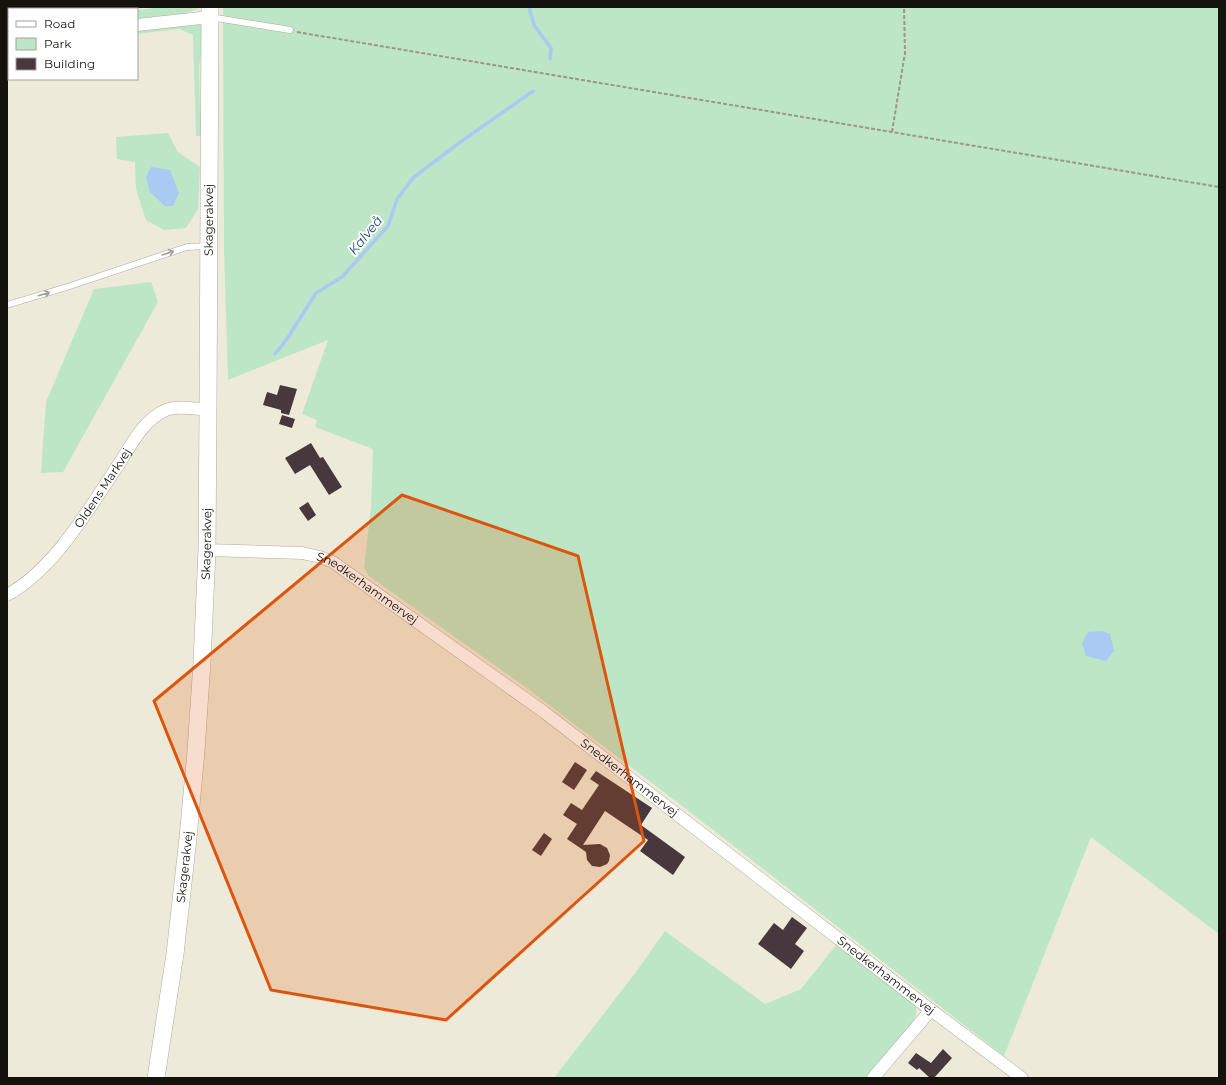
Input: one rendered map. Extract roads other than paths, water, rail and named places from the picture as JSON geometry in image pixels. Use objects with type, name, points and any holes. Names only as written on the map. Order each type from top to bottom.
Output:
[{"type":"street","points":[[138,25],[210,12]]},
{"type":"street","name":"Skagerakvej","points":[[156,1078],[175,954],[191,806],[202,662],[207,550],[210,12]]},
{"type":"street","name":"Oldens Markvej","points":[[7,595],[32,578],[65,541],[143,428],[156,415],[167,410],[178,408],[208,410]]},
{"type":"street","name":"Snedkerhammervej","points":[[207,550],[302,553],[333,562],[544,712],[931,1010],[1022,1078]]},
{"type":"street","points":[[873,1078],[931,1010]]},
{"type":"lane","points":[[210,12],[290,30]]},
{"type":"lane","points":[[7,305],[188,247],[208,246]]},
{"type":"water","points":[[151,167],[170,170],[179,193],[173,206],[165,206],[150,192],[146,177]]},
{"type":"water","points":[[1103,631],[1110,634],[1114,651],[1106,661],[1086,656],[1082,643],[1088,632]]},
{"type":"waterway","name":"Kalveå","points":[[529,7],[534,25],[551,48],[550,59]]},
{"type":"waterway","name":"Kalveå","points":[[275,354],[287,339],[316,293],[342,277],[388,226],[397,199],[414,177],[533,91]]}]
